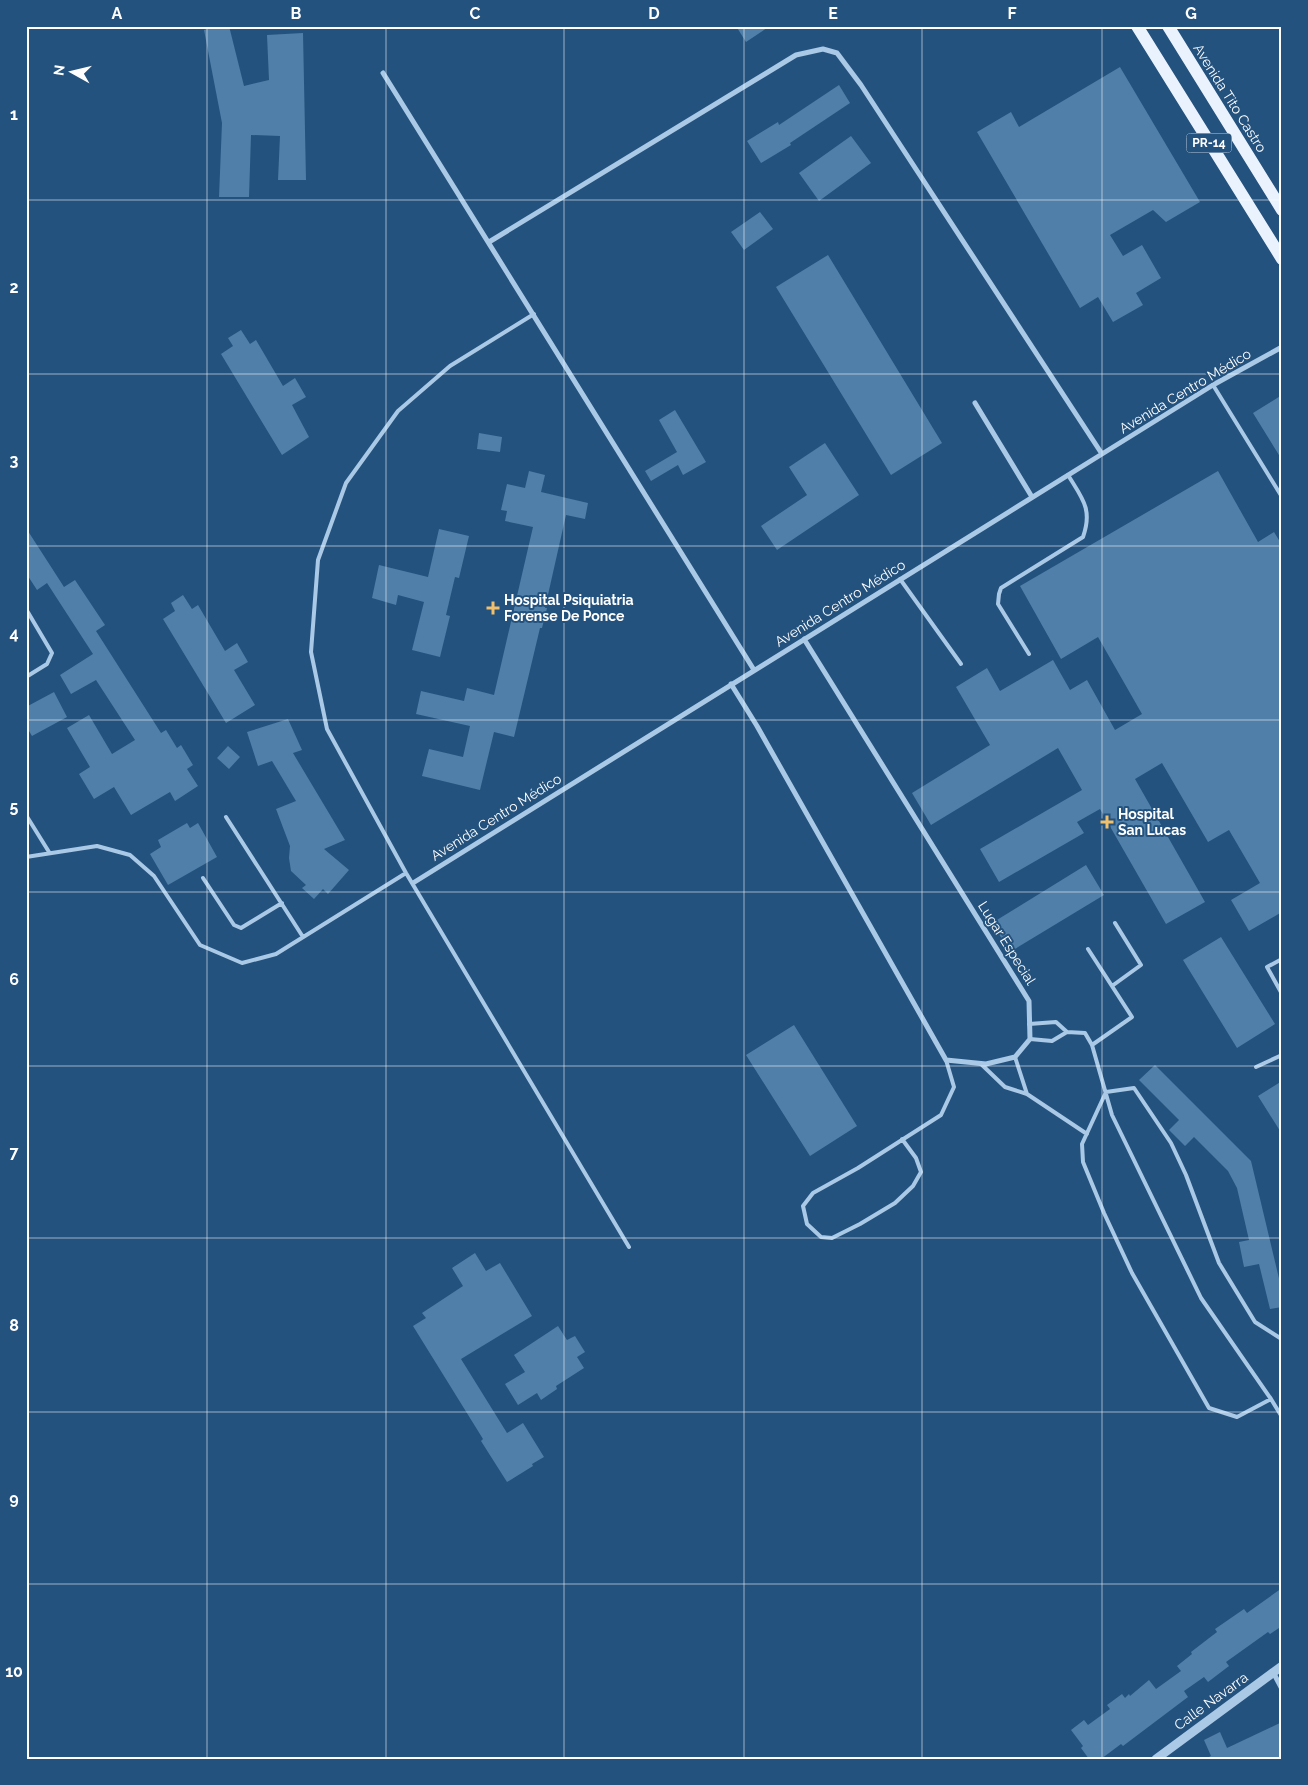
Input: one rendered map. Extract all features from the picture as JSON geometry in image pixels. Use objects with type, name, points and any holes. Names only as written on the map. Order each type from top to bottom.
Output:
[{"type":"main road","name":"PR-14","points":[[1137,26],[1282,259]]},
{"type":"main road","name":"Avenida Tito Castro","points":[[1168,26],[1282,210]]},
{"type":"street","points":[[489,242],[796,55],[823,49],[837,52],[861,85],[1102,454]]},
{"type":"street","points":[[383,73],[754,670]]},
{"type":"street","name":"Avenida Centro Médico","points":[[413,883],[1213,385],[1282,347]]},
{"type":"street","points":[[975,403],[1032,497]]},
{"type":"street","name":"Lugar Especial","points":[[804,639],[1029,1001],[1030,1039]]},
{"type":"street","points":[[731,684],[757,726],[946,1060],[986,1064],[1015,1057],[1030,1039]]},
{"type":"street","name":"Calle Navarra","points":[[1156,1759],[1282,1666]]},
{"type":"street","points":[[1273,1672],[1282,1689]]},
{"type":"lane","points":[[534,314],[450,366],[398,411],[346,484],[318,560],[311,652],[327,729],[406,873],[629,1247]]},
{"type":"lane","points":[[1213,385],[1282,497]]},
{"type":"lane","points":[[1029,654],[998,604],[999,594],[1001,588],[1084,537],[1088,517],[1086,505],[1068,475]]},
{"type":"lane","points":[[900,579],[961,664]]},
{"type":"lane","points":[[26,609],[52,653],[47,664],[26,677]]},
{"type":"lane","points":[[26,815],[49,852]]},
{"type":"lane","points":[[226,817],[304,937]]},
{"type":"lane","points":[[26,857],[98,846],[130,855],[154,876],[200,945],[242,963],[276,954],[406,873]]},
{"type":"lane","points":[[203,878],[234,925],[241,928],[282,903]]},
{"type":"lane","points":[[1112,986],[1141,965],[1115,923]]},
{"type":"lane","points":[[1088,949],[1132,1018],[1092,1045]]},
{"type":"lane","points":[[1282,959],[1267,967],[1282,994]]},
{"type":"lane","points":[[1029,1024],[1056,1022],[1067,1032]]},
{"type":"lane","points":[[1030,1039],[1052,1041],[1067,1032],[1085,1033],[1092,1045],[1112,1115],[1201,1298],[1282,1417]]},
{"type":"lane","points":[[1256,1068],[1282,1055]]},
{"type":"lane","points":[[1015,1057],[1027,1094]]},
{"type":"lane","points":[[902,1140],[916,1158],[920,1172],[913,1186],[896,1203],[832,1238],[821,1237],[807,1224],[803,1206],[813,1193],[858,1168],[941,1115],[954,1087],[946,1060]]},
{"type":"lane","points":[[981,1064],[1005,1087],[1027,1094],[1087,1134]]},
{"type":"lane","points":[[1106,1092],[1134,1088],[1171,1143],[1186,1175],[1219,1263],[1255,1322],[1282,1338]]},
{"type":"lane","points":[[1106,1092],[1082,1144],[1083,1162],[1132,1273],[1209,1408],[1237,1417],[1271,1399]]},
{"type":"building","points":[[217,26],[229,26],[244,86],[269,80],[267,35],[303,33],[306,180],[278,180],[280,136],[251,135],[249,197],[219,197],[222,123],[204,30]]},
{"type":"building","points":[[736,26],[770,26],[746,42]]},
{"type":"building","points":[[1120,67],[1200,202],[1166,222],[1153,210],[1110,235],[1123,256],[1142,245],[1161,278],[1136,293],[1143,305],[1113,322],[1098,297],[1080,308],[977,132],[1011,112],[1019,127]]},
{"type":"building","points":[[839,85],[850,103],[790,143],[791,145],[761,163],[747,141],[778,122],[779,125]]},
{"type":"building","points":[[851,136],[871,163],[819,201],[799,173]]},
{"type":"building","points":[[760,212],[773,229],[744,250],[731,232]]},
{"type":"building","points":[[828,255],[942,443],[891,475],[776,287]]},
{"type":"building","points":[[241,330],[250,344],[256,340],[283,386],[295,378],[306,397],[292,405],[309,437],[282,455],[221,354],[233,346],[228,338]]},
{"type":"building","points":[[1282,395],[1282,460],[1253,413]]},
{"type":"building","points":[[675,410],[706,462],[683,475],[678,465],[651,481],[645,471],[677,452],[659,420]]},
{"type":"building","points":[[479,433],[502,437],[500,452],[477,449]]},
{"type":"building","points":[[825,443],[859,495],[777,550],[761,526],[807,495],[789,467]]},
{"type":"building","points":[[529,471],[545,475],[541,492],[588,503],[585,519],[566,515],[545,608],[547,608],[542,628],[540,628],[514,737],[494,732],[480,790],[422,776],[429,749],[463,757],[470,726],[416,714],[421,691],[464,701],[467,688],[494,695],[533,527],[505,521],[507,511],[501,510],[507,484],[525,488]]},
{"type":"building","points":[[1218,471],[1258,542],[1274,532],[1282,545],[1282,912],[1249,931],[1231,900],[1260,883],[1229,830],[1208,842],[1162,763],[1135,779],[1205,902],[1166,924],[1100,809],[1077,822],[1084,833],[999,882],[980,849],[1082,790],[1058,748],[931,825],[912,793],[990,745],[956,687],[987,668],[1000,691],[1053,660],[1070,690],[1087,680],[1115,730],[1142,714],[1098,637],[1061,659],[1020,586]]},
{"type":"building","points":[[26,528],[64,587],[75,580],[105,625],[96,631],[161,733],[166,730],[177,748],[181,745],[193,765],[187,769],[198,786],[175,801],[170,792],[131,815],[114,787],[94,799],[79,774],[90,767],[67,728],[89,715],[112,754],[135,740],[96,680],[71,694],[60,675],[93,654],[47,583],[37,590],[26,573]]},
{"type":"building","points":[[439,529],[469,536],[459,578],[455,577],[446,615],[450,616],[440,657],[412,650],[424,602],[398,595],[396,605],[372,598],[379,565],[428,577]]},
{"type":"building","points":[[183,595],[192,609],[198,605],[225,651],[237,643],[248,662],[234,670],[255,705],[226,723],[163,619],[175,611],[171,603]]},
{"type":"building","points":[[54,692],[67,717],[32,736],[26,726],[26,707]]},
{"type":"building","points":[[288,719],[302,750],[293,753],[345,840],[324,849],[349,870],[328,894],[323,889],[314,899],[302,888],[306,885],[291,871],[290,846],[276,809],[296,801],[272,761],[258,766],[247,732]]},
{"type":"building","points":[[228,746],[240,757],[229,769],[217,758]]},
{"type":"building","points":[[187,823],[190,828],[198,823],[217,857],[168,885],[150,854],[161,847],[158,840]]},
{"type":"building","points":[[1086,865],[1104,895],[1010,952],[992,923]]},
{"type":"building","points":[[1221,937],[1275,1024],[1237,1048],[1183,960]]},
{"type":"building","points":[[794,1025],[857,1126],[810,1156],[746,1055]]},
{"type":"building","points":[[1155,1065],[1251,1161],[1282,1291],[1282,1307],[1270,1309],[1259,1264],[1244,1267],[1239,1242],[1249,1240],[1237,1188],[1228,1171],[1194,1137],[1185,1146],[1169,1130],[1179,1120],[1139,1080]]},
{"type":"building","points":[[1282,1081],[1282,1134],[1258,1096]]},
{"type":"building","points":[[475,1253],[486,1271],[500,1263],[532,1316],[461,1359],[507,1433],[523,1423],[544,1457],[507,1482],[481,1441],[483,1439],[413,1326],[426,1318],[422,1313],[463,1286],[452,1268]]},
{"type":"building","points":[[558,1326],[567,1340],[575,1336],[585,1352],[577,1357],[584,1368],[556,1386],[557,1389],[541,1400],[537,1393],[518,1405],[505,1384],[525,1372],[514,1355]]},
{"type":"building","points":[[1282,1588],[1282,1626],[1270,1634],[1268,1632],[1226,1662],[1229,1666],[1208,1682],[1204,1677],[1184,1691],[1188,1697],[1123,1746],[1121,1744],[1101,1759],[1089,1759],[1081,1748],[1083,1746],[1071,1730],[1084,1720],[1088,1725],[1110,1709],[1107,1705],[1122,1694],[1125,1698],[1129,1694],[1130,1696],[1149,1680],[1156,1689],[1181,1671],[1177,1666],[1192,1654],[1191,1652],[1217,1632],[1215,1629],[1244,1609],[1247,1613]]},
{"type":"building","points":[[1282,1722],[1282,1756],[1275,1759],[1205,1759],[1211,1756],[1204,1740],[1220,1732],[1227,1748]]},
{"type":"place","name":"Hospital Psiquiatria Forense De Ponce","points":[[493,608]]},
{"type":"place","name":"Hospital San Lucas","points":[[1107,822]]}]
